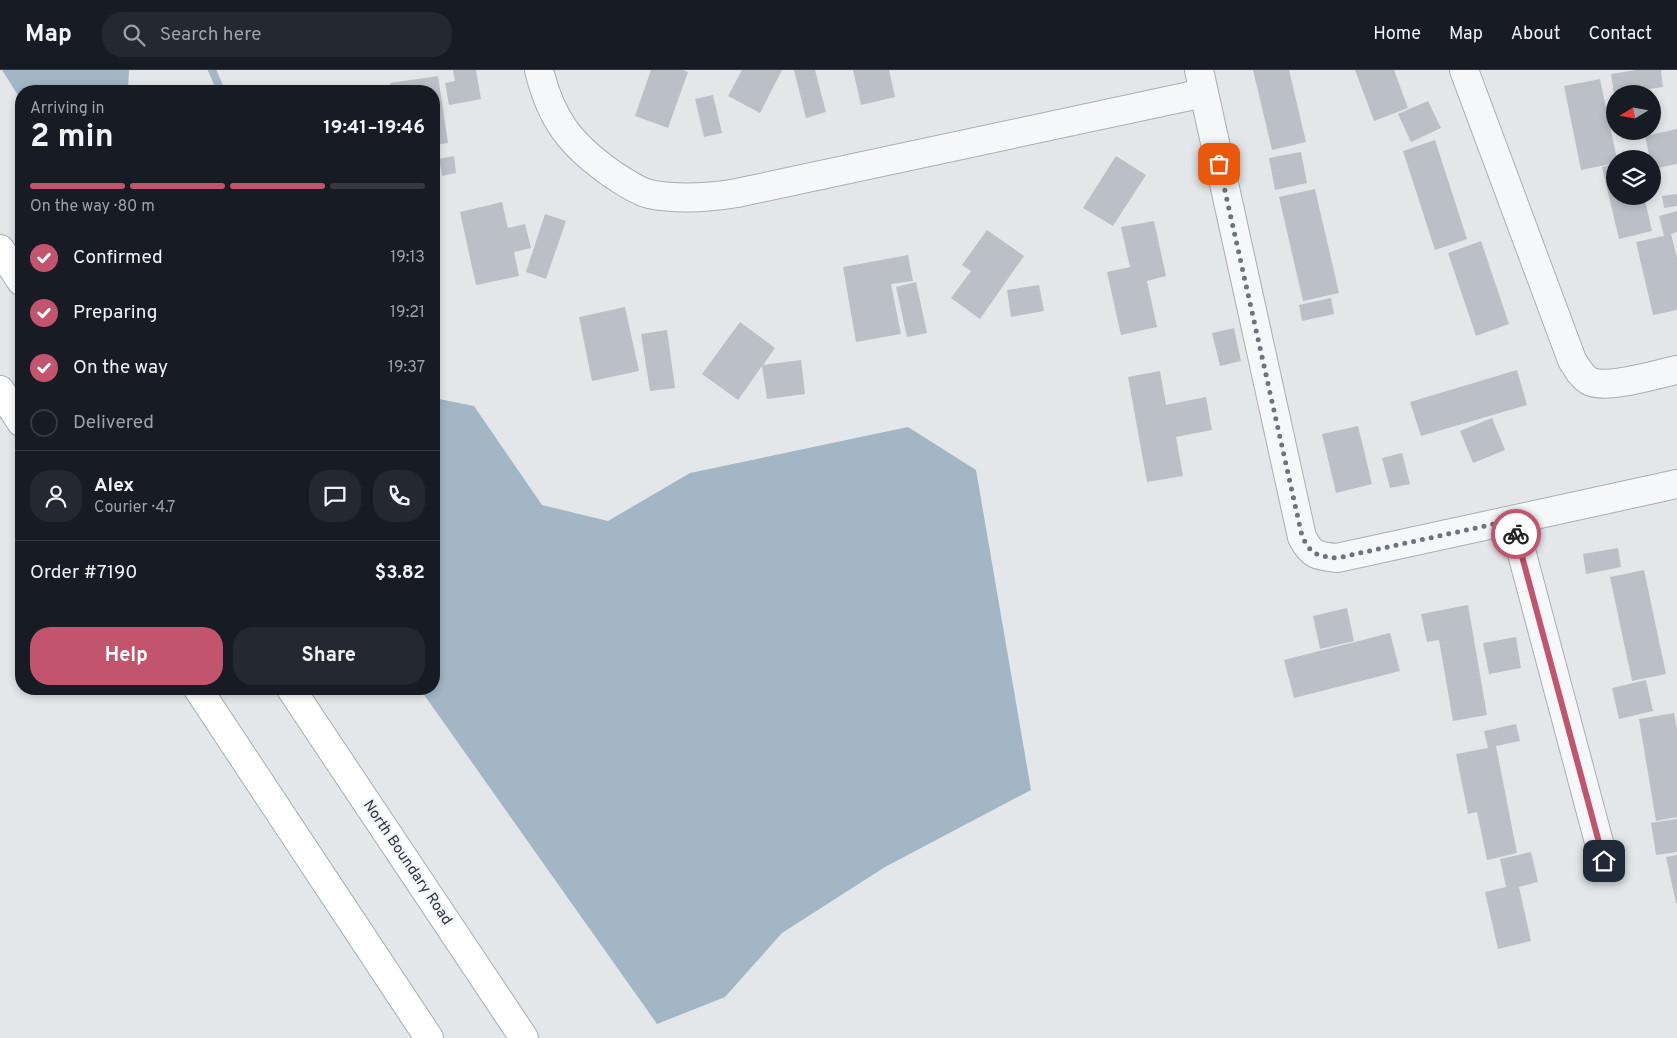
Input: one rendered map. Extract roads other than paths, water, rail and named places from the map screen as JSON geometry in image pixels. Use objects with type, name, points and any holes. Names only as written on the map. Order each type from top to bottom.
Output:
[{"type":"main road","points":[[0,249],[15,272]]},
{"type":"main road","points":[[0,390],[15,413]]},
{"type":"main road","points":[[202,695],[429,1038]]},
{"type":"main road","name":"North Boundary Road","points":[[294,695],[524,1038]]},
{"type":"street","points":[[539,70],[544,91],[559,123],[587,156],[622,180],[647,193],[677,198],[706,199],[1201,82],[1302,536],[1307,548],[1315,554],[1337,558],[1677,484]]},
{"type":"street","points":[[1464,70],[1572,360],[1582,376],[1591,382],[1604,385],[1677,370]]},
{"type":"street","points":[[1513,520],[1604,861]]},
{"type":"water","points":[[2,70],[129,70],[128,85],[15,85],[15,91]]},
{"type":"water","points":[[440,399],[474,406],[542,505],[608,521],[690,473],[908,427],[976,470],[1031,790],[885,867],[782,933],[725,997],[657,1024],[424,695],[440,695]]},
{"type":"waterway","points":[[212,70],[218,85]]}]
